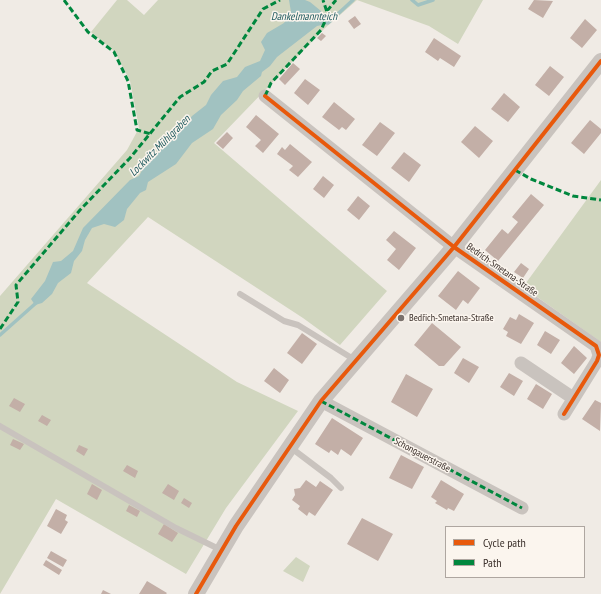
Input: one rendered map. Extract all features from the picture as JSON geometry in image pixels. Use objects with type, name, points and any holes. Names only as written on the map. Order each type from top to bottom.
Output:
[{"type":"street","points":[[196,594],[236,526],[321,401],[454,247],[601,61]]},
{"type":"street","name":"Bedrich-Smetana-Straße","points":[[265,96],[454,247],[596,346],[599,355],[597,361],[564,414]]},
{"type":"street","points":[[521,363],[574,398]]},
{"type":"street","name":"Schongauerstraße","points":[[321,401],[522,508]]},
{"type":"lane","points":[[240,294],[284,321],[298,325],[356,361]]},
{"type":"lane","points":[[0,426],[176,528],[222,550]]},
{"type":"lane","points":[[290,448],[331,478],[341,488]]},
{"type":"green space","points":[[117,0],[127,0],[144,15],[158,0],[357,0],[324,29],[214,143],[387,291],[340,345],[303,318],[148,217],[87,283],[237,382],[298,411],[226,508],[186,574],[56,499],[0,594],[0,296],[127,150],[139,128],[130,81],[115,52],[91,32]]},
{"type":"green space","points":[[357,0],[483,0],[458,44],[429,26]]},
{"type":"green space","points":[[601,180],[601,342],[523,287]]},
{"type":"green space","points":[[296,557],[310,566],[303,582],[283,571]]},
{"type":"water","name":"Dankelmannteich","points":[[289,0],[305,0],[310,2],[321,11],[326,20],[322,25],[317,26],[277,57],[270,66],[262,72],[261,76],[243,91],[237,100],[221,115],[213,129],[192,143],[176,164],[148,182],[146,190],[140,193],[127,209],[124,220],[115,227],[104,224],[92,228],[85,240],[82,251],[74,261],[71,273],[58,283],[52,294],[42,303],[35,305],[31,299],[45,281],[53,262],[61,261],[73,251],[83,228],[130,180],[139,176],[145,165],[160,151],[170,136],[183,128],[192,116],[206,105],[211,95],[223,81],[237,77],[245,67],[260,61],[265,50],[261,42],[267,33],[284,23],[291,12]]},
{"type":"building","points":[[534,0],[553,1],[543,18],[528,9]]},
{"type":"building","points":[[355,16],[361,24],[354,29],[348,21]]},
{"type":"building","points":[[585,19],[597,30],[582,48],[570,38]]},
{"type":"building","points":[[322,33],[326,36],[321,41],[317,38]]},
{"type":"building","points":[[434,38],[461,56],[454,67],[440,58],[438,61],[425,52]]},
{"type":"building","points":[[293,63],[300,69],[285,85],[279,79]]},
{"type":"building","points":[[550,66],[564,77],[549,96],[535,85]]},
{"type":"building","points":[[305,79],[320,90],[308,105],[294,93]]},
{"type":"building","points":[[504,93],[520,107],[508,122],[491,109]]},
{"type":"building","points":[[334,102],[355,119],[346,130],[342,127],[339,130],[322,117]]},
{"type":"building","points":[[256,115],[279,134],[263,153],[255,146],[261,140],[246,127]]},
{"type":"building","points":[[590,120],[601,129],[601,133],[584,154],[571,143]]},
{"type":"building","points":[[380,122],[395,133],[377,156],[362,145]]},
{"type":"building","points":[[475,126],[493,141],[479,158],[461,142]]},
{"type":"building","points":[[227,132],[233,138],[223,149],[216,143]]},
{"type":"building","points":[[290,144],[312,162],[298,177],[289,170],[293,166],[277,154],[282,147],[285,150]]},
{"type":"building","points":[[404,152],[421,165],[409,182],[391,168]]},
{"type":"building","points":[[323,176],[334,185],[324,198],[313,189]]},
{"type":"building","points":[[531,194],[544,205],[498,261],[485,250],[502,229],[508,234],[518,222],[512,217]]},
{"type":"building","points":[[358,196],[370,206],[359,220],[347,210]]},
{"type":"building","points":[[394,231],[416,248],[399,270],[387,260],[396,249],[386,240]]},
{"type":"building","points":[[521,263],[529,269],[523,278],[514,272]]},
{"type":"building","points":[[458,271],[480,288],[468,304],[463,300],[456,310],[438,296]]},
{"type":"building","points":[[519,314],[534,323],[521,344],[506,336],[508,332],[503,329],[510,317],[516,320]]},
{"type":"building","points":[[432,323],[461,347],[444,366],[439,366],[414,345]]},
{"type":"building","points":[[545,331],[560,340],[551,354],[537,345]]},
{"type":"building","points":[[302,333],[317,344],[302,364],[287,353]]},
{"type":"building","points":[[574,346],[587,358],[574,374],[561,363]]},
{"type":"building","points":[[463,358],[479,367],[469,383],[454,373]]},
{"type":"building","points":[[274,368],[289,380],[280,393],[264,381]]},
{"type":"building","points":[[509,373],[523,381],[514,396],[500,387]]},
{"type":"building","points":[[406,374],[433,389],[417,417],[391,402]]},
{"type":"building","points":[[536,384],[552,394],[543,409],[527,399]]},
{"type":"building","points":[[14,398],[25,404],[20,412],[9,406]]},
{"type":"building","points":[[595,400],[601,403],[600,431],[582,419]]},
{"type":"building","points":[[42,415],[51,420],[47,426],[38,421]]},
{"type":"building","points":[[332,418],[363,438],[351,456],[341,449],[338,455],[331,450],[329,453],[315,444]]},
{"type":"building","points":[[13,439],[24,444],[20,450],[10,445]]},
{"type":"building","points":[[79,445],[88,449],[84,456],[76,451]]},
{"type":"building","points":[[401,455],[424,467],[412,489],[389,478]]},
{"type":"building","points":[[127,465],[138,471],[135,478],[123,471]]},
{"type":"building","points":[[306,480],[316,487],[320,481],[333,490],[315,516],[309,512],[307,516],[298,509],[300,506],[292,500],[295,495],[294,489],[300,488]]},
{"type":"building","points":[[441,480],[464,494],[454,511],[448,508],[447,510],[435,503],[437,501],[431,497]]},
{"type":"building","points":[[92,484],[102,490],[97,500],[87,494]]},
{"type":"building","points":[[168,484],[179,491],[174,500],[162,493]]},
{"type":"building","points":[[184,498],[192,503],[189,508],[181,503]]},
{"type":"building","points":[[129,505],[140,511],[137,517],[126,511]]},
{"type":"building","points":[[56,509],[67,515],[65,520],[68,522],[61,534],[47,526]]},
{"type":"building","points":[[362,518],[393,534],[378,561],[347,544]]},
{"type":"building","points":[[164,524],[178,533],[172,542],[158,534]]},
{"type":"building","points":[[51,551],[67,560],[63,567],[47,558]]},
{"type":"building","points":[[46,560],[62,570],[59,575],[43,565]]},
{"type":"building","points":[[147,581],[167,593],[139,594]]},
{"type":"building","points":[[103,590],[111,594],[101,594]]},
{"type":"waterway","name":"Lockwitz Mühlgraben","points":[[320,22],[328,23],[353,0]]},
{"type":"waterway","name":"Lockwitz Mühlgraben","points":[[412,0],[418,5],[433,0]]},
{"type":"waterway","name":"Lockwitz Mühlgraben","points":[[0,335],[36,303]]},
{"type":"marked path","points":[[64,0],[88,32],[114,52],[128,81],[137,130],[151,134]]},
{"type":"marked path","points":[[0,329],[18,302],[16,285],[80,210],[130,158],[180,97],[204,82],[212,71],[227,64],[263,9],[280,0]]},
{"type":"marked path","points":[[265,96],[271,83],[321,30],[328,15],[323,0]]},
{"type":"marked path","points":[[327,11],[336,0]]},
{"type":"marked path","points":[[515,170],[531,179],[573,196],[601,200]]},
{"type":"marked path","points":[[321,401],[522,508]]},
{"type":"cycle path","points":[[196,594],[236,526],[321,401],[454,247],[601,61]]},
{"type":"cycle path","points":[[265,96],[454,247],[596,346],[599,355],[597,361],[564,414]]},
{"type":"place","name":"Bedřich-Smetana-Straße","points":[[401,318]]}]
